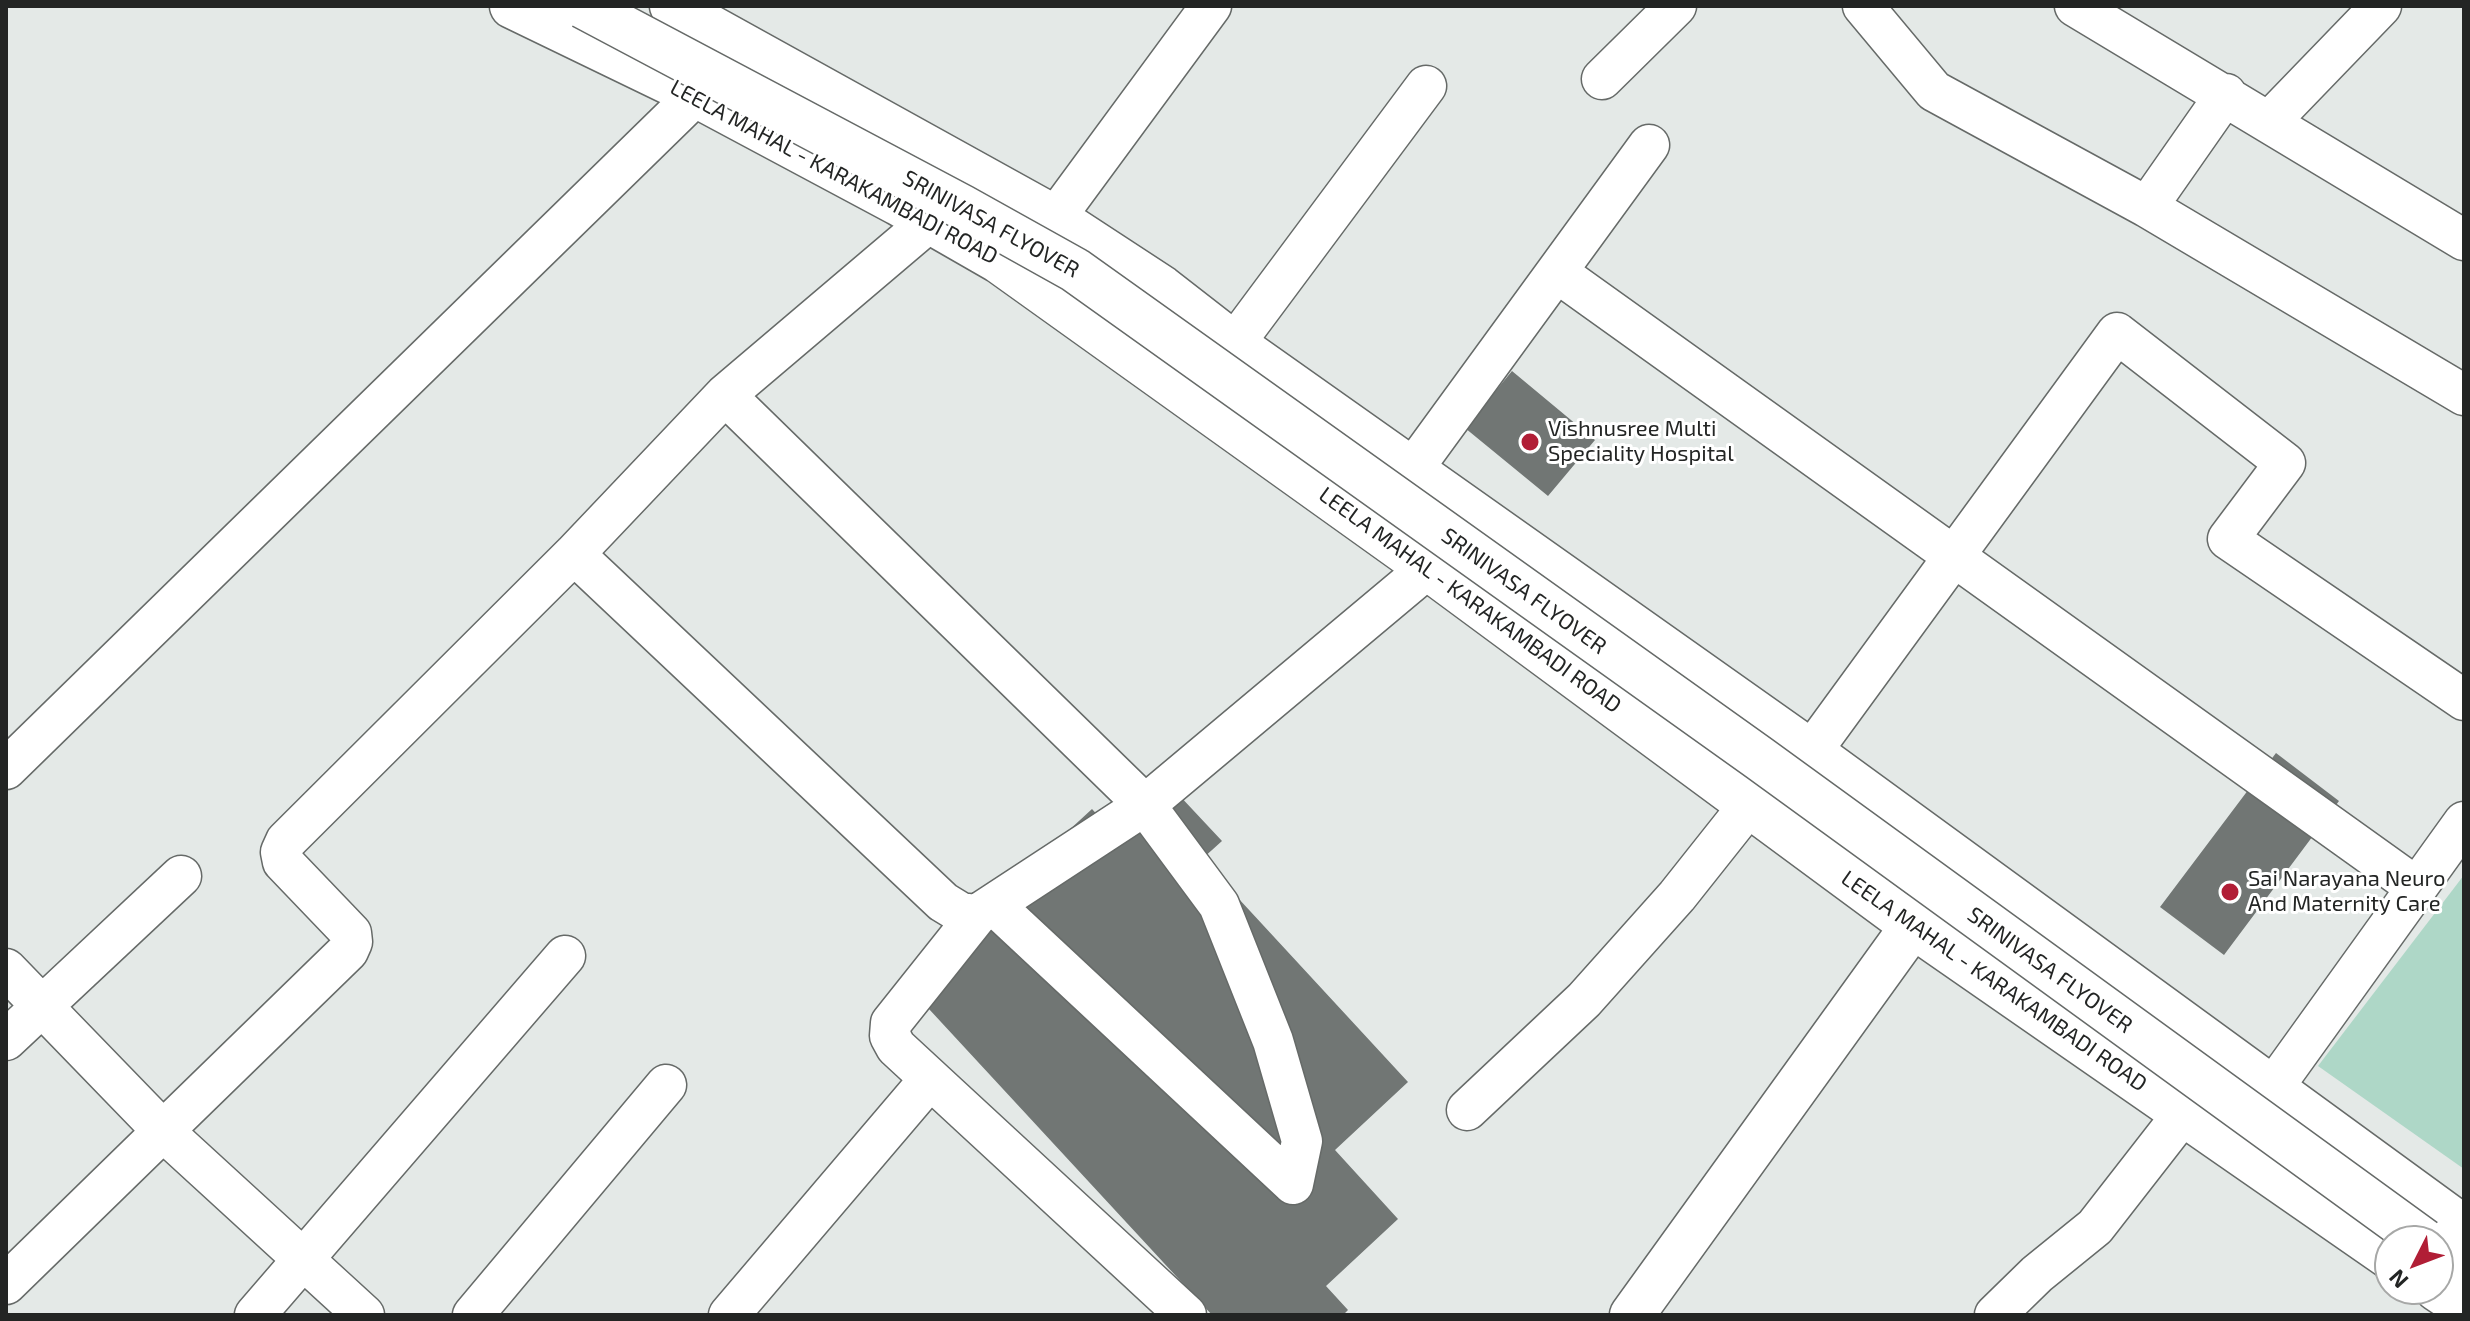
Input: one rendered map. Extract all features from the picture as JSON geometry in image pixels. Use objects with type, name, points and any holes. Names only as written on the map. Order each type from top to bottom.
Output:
[{"type":"main road","name":"LEELA MAHAL - KARAKAMBADI ROAD","points":[[512,6],[696,95],[999,261],[1428,568],[1913,926],[2374,1246]]},
{"type":"main road","name":"SRINIVASA FLYOVER","points":[[583,6],[1075,270],[1772,767],[2402,1225]]},
{"type":"main road","points":[[672,6],[1055,218],[1162,288],[1234,344],[1811,752],[2464,1228]]},
{"type":"main road","points":[[1632,1315],[1959,861]]},
{"type":"street","points":[[1055,218],[1211,6]]},
{"type":"street","points":[[1602,79],[1676,6]]},
{"type":"street","points":[[1863,6],[1934,91],[2147,207],[2464,395]]},
{"type":"street","points":[[2075,6],[2226,94],[2464,240]]},
{"type":"street","points":[[2270,121],[2381,6]]},
{"type":"street","points":[[1234,344],[1426,86]]},
{"type":"street","points":[[2147,207],[2226,94]]},
{"type":"street","points":[[6,769],[696,95]]},
{"type":"street","points":[[1412,470],[1649,145]]},
{"type":"street","points":[[6,1284],[348,951],[352,942],[351,933],[283,862],[281,852],[286,841],[574,554],[725,395],[930,221]]},
{"type":"street","points":[[1558,273],[2416,887]]},
{"type":"street","points":[[1811,752],[2117,333],[2285,463],[2228,539],[2464,700]]},
{"type":"street","points":[[574,554],[943,902],[961,913],[985,910],[1293,1184],[1302,1141],[1273,1041],[1219,905],[1145,805],[725,395]]},
{"type":"street","points":[[1186,1315],[896,1047],[890,1036],[891,1023],[985,910],[1145,805],[1428,568]]},
{"type":"street","points":[[1467,1110],[1584,1000],[1677,896],[1750,804]]},
{"type":"street","points":[[2272,1089],[2464,822]]},
{"type":"street","points":[[6,1040],[181,876]]},
{"type":"street","points":[[255,1315],[565,956]]},
{"type":"street","points":[[6,969],[163,1131],[364,1315]]},
{"type":"street","points":[[729,1315],[930,1079]]},
{"type":"street","points":[[473,1315],[666,1085]]},
{"type":"street","points":[[1995,1315],[2037,1274],[2095,1227],[2183,1114]]},
{"type":"green space","points":[[2464,875],[2464,1169],[2318,1066]]},
{"type":"building","points":[[1512,371],[1595,440],[1548,496],[1465,428]]},
{"type":"building","points":[[2276,753],[2339,801],[2224,955],[2160,907]]},
{"type":"building","points":[[1178,794],[1222,841],[1202,859],[1408,1082],[1335,1150],[1398,1219],[1326,1286],[1348,1310],[1343,1315],[1212,1315],[904,982],[1092,809],[1124,844]]},
{"type":"place","name":"Vishnusree Multi Speciality Hospital","points":[[1530,442]]},
{"type":"place","name":"Sai Narayana Neuro And Maternity Care","points":[[2230,892]]}]
